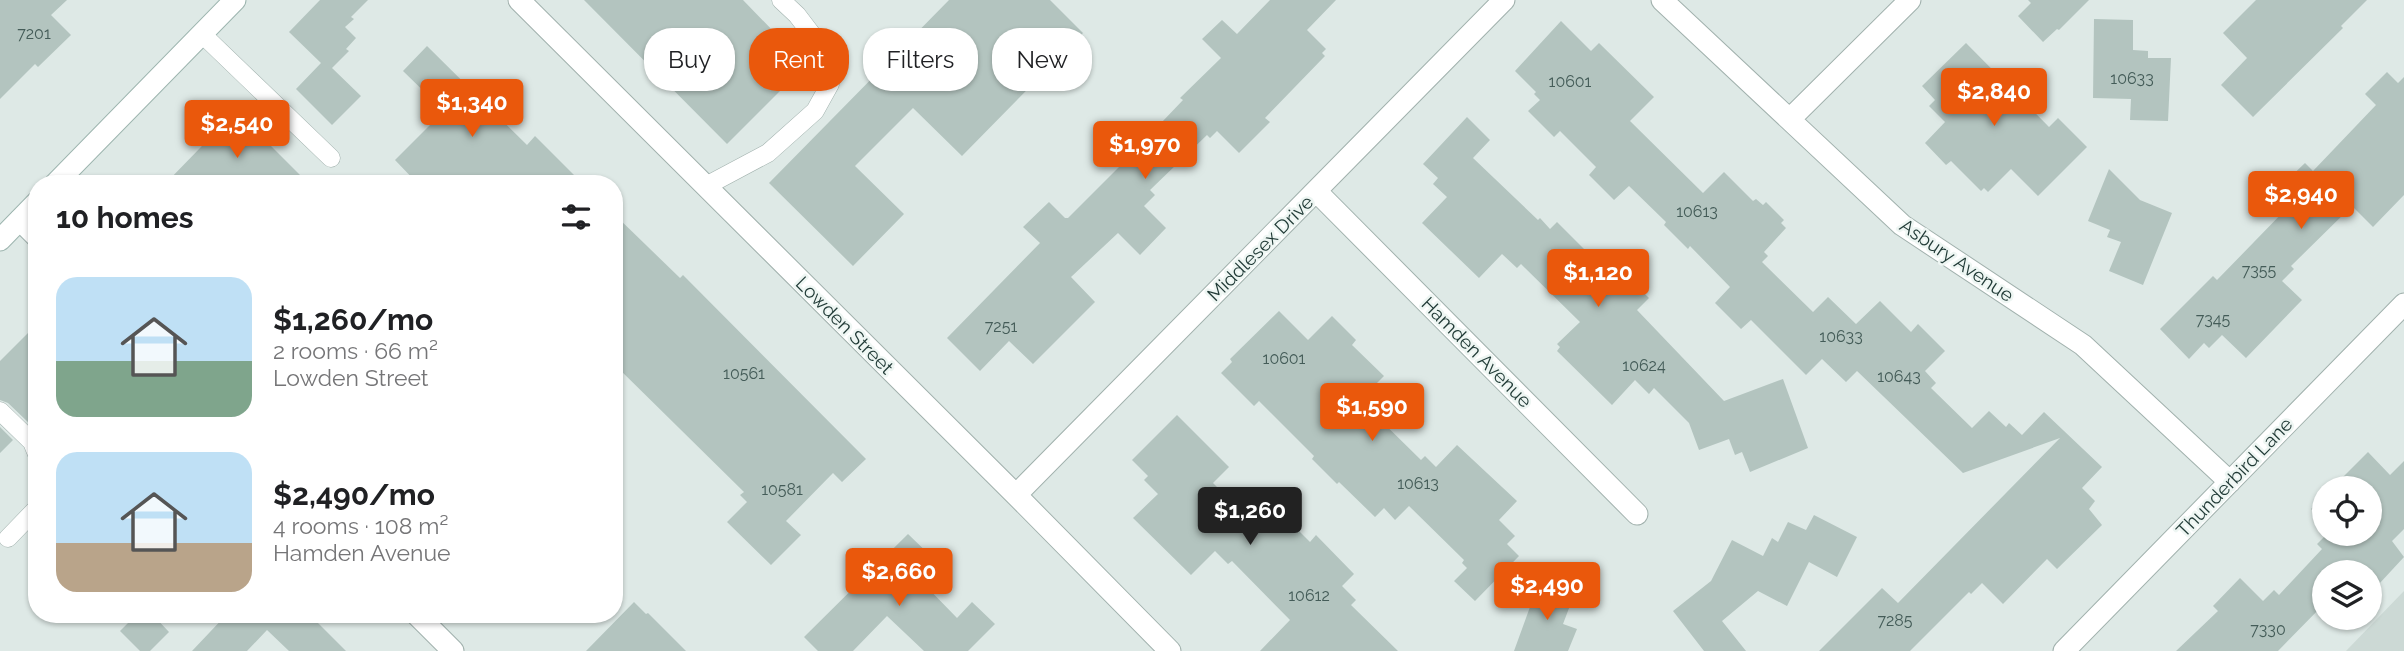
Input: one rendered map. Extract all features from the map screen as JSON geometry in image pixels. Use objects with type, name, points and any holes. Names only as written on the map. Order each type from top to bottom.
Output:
[{"type":"street","points":[[64,175],[235,0]]},
{"type":"street","name":"Lowden Street","points":[[519,0],[1170,651]]},
{"type":"street","name":"Middlesex Drive","points":[[1016,495],[1504,0]]},
{"type":"street","name":"Asbury Avenue","points":[[1662,0],[1902,225],[2083,345],[2230,481]]},
{"type":"street","points":[[1790,119],[1910,0]]},
{"type":"street","name":"Hamden Avenue","points":[[1316,191],[1637,514]]},
{"type":"street","points":[[0,240],[28,212]]},
{"type":"street","points":[[20,220],[28,228]]},
{"type":"street","name":"Thunderbird Lane","points":[[2064,651],[2404,304]]},
{"type":"street","points":[[425,623],[453,651]]},
{"type":"lane","points":[[706,186],[768,153],[815,111],[830,85],[828,57],[797,15],[781,0]]},
{"type":"lane","points":[[202,34],[331,158]]},
{"type":"lane","points":[[0,411],[28,438]]},
{"type":"lane","points":[[8,538],[28,517]]},
{"type":"shaded area","points":[[2404,591],[2404,651],[2346,651],[2366,630],[2382,630],[2382,614]]},
{"type":"building","points":[[0,0],[67,0],[51,15],[71,35],[38,67],[35,64],[0,99]]},
{"type":"building","points":[[320,0],[368,0],[345,27],[356,38],[346,49],[349,51],[332,68],[361,96],[332,125],[296,89],[321,63],[289,32]]},
{"type":"building","points":[[584,0],[743,0],[770,28],[749,28],[749,91],[780,91],[727,144],[674,91],[735,91],[735,28],[644,28],[644,60]]},
{"type":"building","points":[[949,0],[1050,0],[1078,28],[992,28],[992,91],[1026,91],[962,156],[913,108],[855,166],[904,214],[853,266],[769,183],[863,87],[863,91],[978,91],[978,28],[921,28]]},
{"type":"building","points":[[1270,0],[1336,0],[1307,30],[1326,49],[1322,53],[1325,56],[1265,118],[1270,122],[1239,153],[1217,131],[1210,138],[1207,135],[1150,190],[1155,195],[1144,206],[1166,228],[1140,255],[1118,233],[1071,277],[1095,302],[1033,364],[1009,341],[980,371],[947,338],[1040,243],[1023,227],[1049,202],[1068,218],[1163,123],[1183,100],[1180,98],[1221,58],[1202,39],[1222,20],[1237,34]]},
{"type":"building","points":[[2028,0],[2089,0],[2043,42],[2018,16],[2031,3]]},
{"type":"building","points":[[2256,0],[2367,0],[2341,26],[2343,28],[2253,117],[2221,85],[2247,58],[2223,33]]},
{"type":"building","points":[[2094,19],[2133,20],[2133,50],[2148,51],[2148,58],[2171,58],[2168,121],[2130,120],[2131,99],[2093,98]]},
{"type":"building","points":[[1561,21],[1591,51],[1599,43],[1654,97],[1630,121],[1703,193],[1724,172],[1753,201],[1756,199],[1763,205],[1766,202],[1784,220],[1781,223],[1786,228],[1764,252],[1768,256],[1762,262],[1813,312],[1828,297],[1856,324],[1880,301],[1911,332],[1918,324],[1945,351],[1925,371],[1936,383],[1931,388],[1972,428],[1989,411],[2006,427],[2009,423],[2022,435],[2044,412],[2102,467],[2082,488],[2095,501],[2089,509],[2102,525],[2057,569],[2047,559],[2003,604],[1982,583],[1971,594],[1969,592],[1910,651],[1819,651],[1882,588],[1898,603],[2060,438],[1963,473],[1857,371],[1846,382],[1822,359],[1806,375],[1751,320],[1741,329],[1715,303],[1730,287],[1690,246],[1688,249],[1664,225],[1666,222],[1629,186],[1614,200],[1589,175],[1596,167],[1560,131],[1554,137],[1528,111],[1540,100],[1534,94],[1536,92],[1515,71]]},
{"type":"building","points":[[1966,43],[2049,127],[2058,118],[2087,147],[2038,196],[2011,169],[1988,192],[1984,188],[1981,191],[1951,161],[1946,165],[1925,143],[1945,122],[1929,106],[1935,100],[1922,86]]},
{"type":"building","points":[[427,46],[527,145],[535,136],[574,175],[409,175],[395,160],[444,111],[403,71]]},
{"type":"building","points":[[2387,72],[2398,83],[2404,77],[2404,195],[2373,227],[2352,206],[2291,266],[2294,269],[2282,281],[2302,300],[2246,358],[2222,335],[2209,348],[2204,343],[2189,359],[2160,329],[2213,276],[2217,280],[2292,203],[2278,189],[2305,163],[2313,171],[2376,105],[2365,94]]},
{"type":"building","points":[[236,111],[300,175],[174,175]]},
{"type":"building","points":[[1467,117],[1490,140],[1473,158],[1538,220],[1540,218],[1550,229],[1557,222],[1590,255],[1593,251],[1610,268],[1614,264],[1649,298],[1637,310],[1724,401],[1783,379],[1808,448],[1750,472],[1742,452],[1735,455],[1729,439],[1699,450],[1689,423],[1654,388],[1649,394],[1635,380],[1612,405],[1557,351],[1560,347],[1557,344],[1580,322],[1521,264],[1517,268],[1502,254],[1479,278],[1422,223],[1447,197],[1433,184],[1438,178],[1423,164]]},
{"type":"building","points":[[2109,169],[2140,200],[2172,213],[2143,285],[2109,271],[2121,242],[2107,237],[2110,230],[2088,221]]},
{"type":"building","points":[[623,223],[680,278],[683,275],[866,459],[842,482],[833,473],[786,521],[801,535],[771,565],[727,522],[747,502],[740,495],[744,492],[623,373]]},
{"type":"building","points":[[1279,311],[1308,340],[1332,316],[1356,340],[1352,345],[1384,376],[1360,400],[1421,460],[1425,456],[1436,467],[1457,445],[1517,501],[1499,520],[1515,536],[1507,544],[1519,556],[1475,601],[1454,581],[1467,568],[1462,563],[1464,560],[1409,506],[1395,520],[1384,508],[1375,517],[1312,459],[1314,456],[1259,401],[1254,406],[1221,373],[1232,362],[1230,359]]},
{"type":"building","points":[[28,333],[28,422],[8,403],[0,400],[0,361]]},
{"type":"building","points":[[1177,415],[1229,467],[1213,483],[1259,529],[1278,510],[1310,542],[1316,535],[1354,574],[1342,586],[1356,600],[1351,605],[1398,651],[1260,651],[1290,620],[1232,561],[1228,564],[1215,551],[1191,575],[1133,518],[1158,494],[1144,480],[1148,476],[1132,460]]},
{"type":"building","points":[[0,427],[13,440],[0,453]]},
{"type":"building","points":[[2368,452],[2390,475],[2404,461],[2404,529],[2392,541],[2404,557],[2382,581],[2382,560],[2312,560],[2312,616],[2278,651],[2176,651],[2218,611],[2213,606],[2240,578],[2263,601],[2274,590],[2279,595],[2322,549],[2319,546],[2382,546],[2382,476],[2344,476]]},
{"type":"building","points":[[1814,515],[1857,537],[1837,577],[1809,562],[1787,606],[1758,591],[1722,621],[1746,651],[1704,651],[1673,611],[1711,581],[1732,540],[1763,556],[1772,538],[1778,542],[1788,522],[1806,530]]},
{"type":"building","points":[[908,534],[938,563],[921,581],[957,618],[972,602],[995,624],[968,651],[924,651],[887,616],[853,651],[818,651],[804,637]]},
{"type":"building","points":[[1539,582],[1574,595],[1563,624],[1577,629],[1568,651],[1514,651]]},
{"type":"building","points":[[634,602],[686,651],[586,651],[613,623],[623,623],[623,613]]},
{"type":"building","points":[[128,623],[160,623],[169,632],[150,651],[140,651],[120,631]]},
{"type":"building","points":[[218,623],[318,623],[346,651],[289,651],[267,630],[247,651],[192,651]]}]
